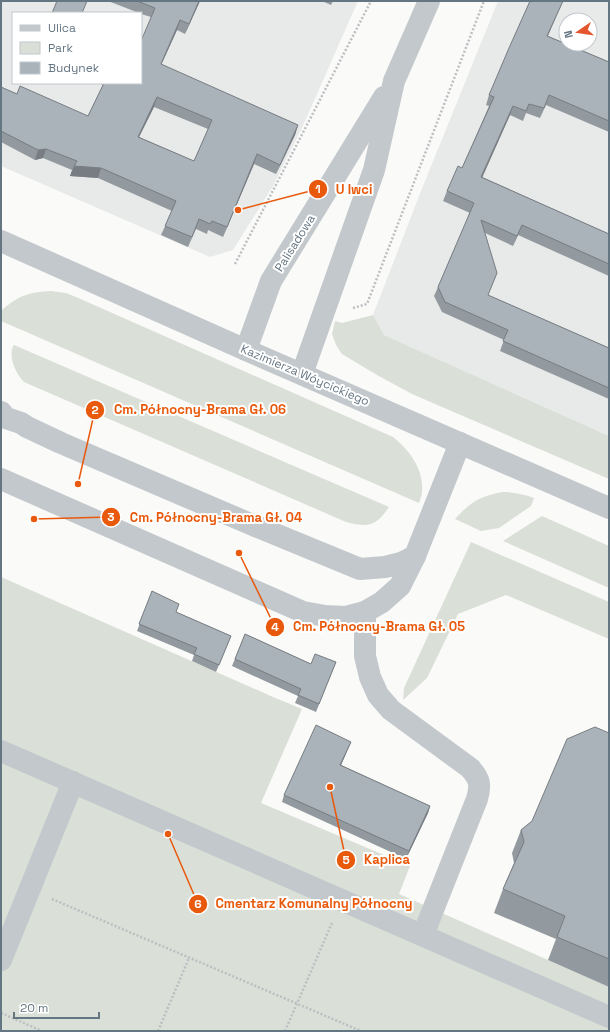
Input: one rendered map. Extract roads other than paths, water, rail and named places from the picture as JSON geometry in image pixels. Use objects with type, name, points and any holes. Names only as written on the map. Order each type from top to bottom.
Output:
[{"type":"street","name":"Palisadowa","points":[[246,350],[271,281],[394,81],[429,1]]},
{"type":"street","name":"Palisadowa","points":[[302,374],[374,170],[394,81]]},
{"type":"street","name":"Kazimierza Wóycickiego","points":[[1,241],[246,350],[609,508]]},
{"type":"street","points":[[1,412],[6,418],[21,423],[68,446],[248,524],[360,569],[385,567],[401,563],[414,556]]},
{"type":"street","points":[[1,479],[303,612],[325,616],[346,617],[365,612],[382,602],[400,586],[414,556],[460,443]]},
{"type":"street","points":[[365,612],[365,656],[370,677],[378,695],[390,710],[470,768],[476,775],[479,783],[477,799],[423,935]]},
{"type":"street","points":[[1,751],[609,1017]]},
{"type":"street","points":[[1,960],[73,782]]},
{"type":"place","name":"U Iwci","points":[[238,210]]},
{"type":"place","name":"Cm. Północny-Brama Gł. 06","points":[[78,484]]},
{"type":"place","name":"Cm. Północny-Brama Gł. 04","points":[[34,519]]},
{"type":"place","name":"Cm. Północny-Brama Gł. 05","points":[[239,553]]},
{"type":"place","name":"Kaplica","points":[[330,787]]},
{"type":"place","name":"Cmentarz Komunalny Północny","points":[[168,834]]}]
